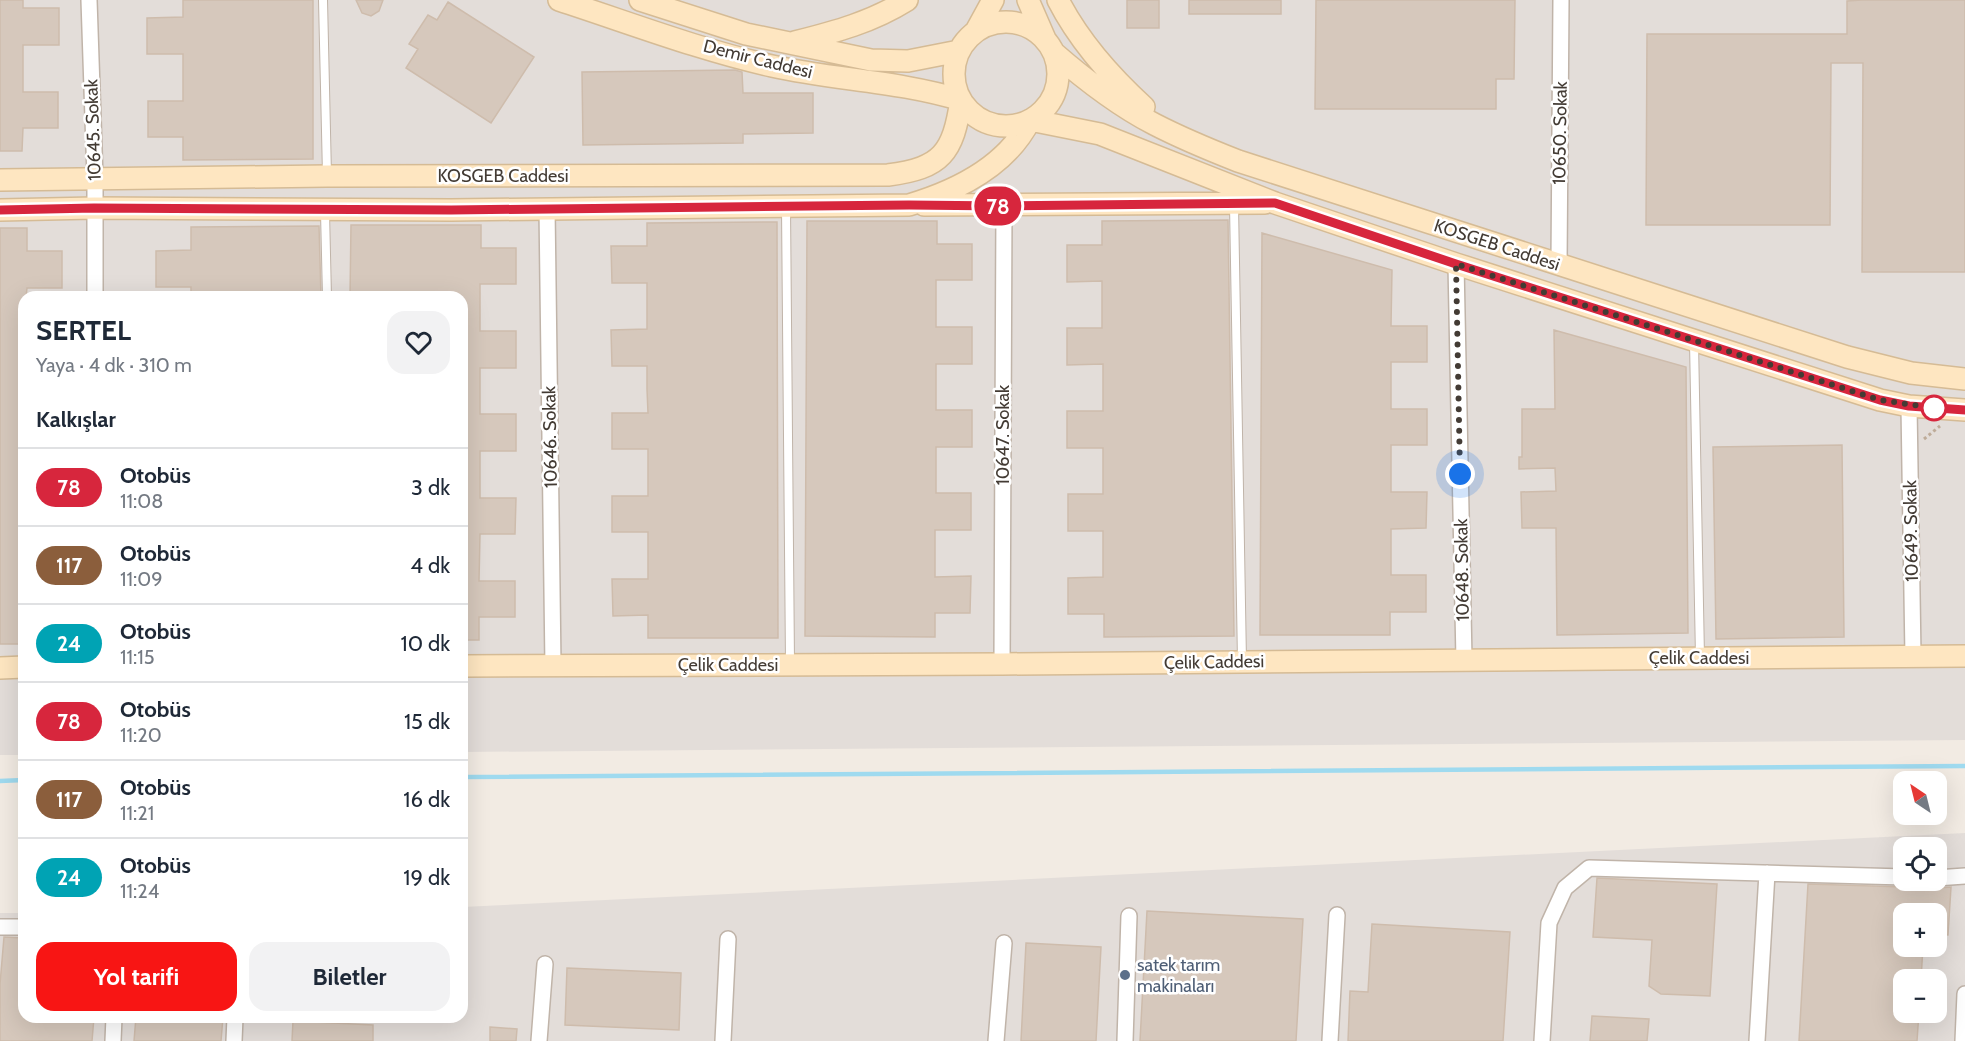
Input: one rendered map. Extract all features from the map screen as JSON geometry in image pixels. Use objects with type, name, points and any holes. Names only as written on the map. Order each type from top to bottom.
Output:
[{"type":"main road","name":"Demir Caddesi","points":[[559,0],[711,50],[772,66],[927,91],[961,100]]},
{"type":"main road","name":"Demir Caddesi","points":[[640,0],[725,28],[786,44],[890,62],[925,59],[959,51]]},
{"type":"main road","points":[[786,44],[868,21],[906,0]]},
{"type":"main road","points":[[993,0],[976,31],[959,51],[953,70],[956,91],[974,114],[991,124],[1011,125],[1030,120],[1045,108],[1055,91],[1058,71],[1050,47],[1037,24],[1028,0]]},
{"type":"main road","points":[[1058,0],[1070,22],[1102,64],[1124,89],[1173,134]]},
{"type":"main road","points":[[976,31],[994,23],[1014,22],[1032,29],[1050,47]]},
{"type":"main road","name":"KOSGEB Caddesi","points":[[1050,47],[1118,102],[1153,124],[1238,161],[1878,366],[1911,373],[1965,379]]},
{"type":"main road","name":"KOSGEB Caddesi","points":[[0,180],[327,176],[888,175],[907,173],[924,167],[950,146],[957,129],[961,100]]},
{"type":"main road","name":"KOSGEB Caddesi","points":[[909,205],[946,192],[984,170],[1012,147],[1023,134],[1030,120],[1100,135],[1275,203],[1456,264],[1880,400],[1909,406],[1965,410]]},
{"type":"main road","name":"KOSGEB Caddesi","points":[[0,210],[1275,203]]},
{"type":"main road","name":"Çelik Caddesi","points":[[468,666],[1965,656]]},
{"type":"main road","points":[[0,668],[18,668]]},
{"type":"street","name":"10645. Sokak","points":[[89,0],[95,291]]},
{"type":"street","name":"10650. Sokak","points":[[1559,265],[1561,0]]},
{"type":"street","name":"10647. Sokak","points":[[1002,664],[1004,206]]},
{"type":"street","name":"10646. Sokak","points":[[547,208],[553,666]]},
{"type":"street","name":"10648. Sokak","points":[[1456,264],[1464,660]]},
{"type":"street","name":"10649. Sokak","points":[[1909,406],[1913,656]]},
{"type":"street","points":[[1542,1041],[1549,922],[1565,888],[1589,868],[1893,877]]},
{"type":"street","points":[[1757,1041],[1767,873]]},
{"type":"street","points":[[1947,877],[1965,876]]},
{"type":"street","points":[[1330,1041],[1337,915]]},
{"type":"street","points":[[1125,1041],[1129,916]]},
{"type":"street","points":[[0,927],[18,927]]},
{"type":"street","points":[[723,1041],[728,939]]},
{"type":"street","points":[[996,1041],[1004,943]]},
{"type":"street","points":[[539,1041],[545,964]]},
{"type":"street","points":[[1963,1041],[1965,994]]},
{"type":"street","points":[[113,1041],[114,1023]]},
{"type":"street","points":[[234,1041],[235,1023]]},
{"type":"lane","points":[[323,0],[327,176]]},
{"type":"lane","points":[[1234,204],[1242,662]]},
{"type":"lane","points":[[786,207],[790,665]]},
{"type":"lane","points":[[325,209],[327,291]]},
{"type":"lane","points":[[1694,340],[1700,658]]},
{"type":"path","points":[[1910,454],[1931,432],[1946,423]]},
{"type":"shaded area","points":[[0,0],[1965,0],[1965,740],[468,752],[468,291],[18,291],[18,755],[0,755]]},
{"type":"shaded area","points":[[1965,833],[1965,1041],[0,1041],[0,913],[18,913],[18,1023],[468,1023],[468,907]]},
{"type":"building","points":[[0,0],[23,0],[23,8],[59,8],[59,45],[23,45],[23,92],[58,92],[58,128],[23,128],[22,151],[0,151]]},
{"type":"building","points":[[183,0],[313,0],[313,159],[183,160],[183,137],[148,137],[148,101],[183,101],[183,54],[147,54],[147,18],[183,17]]},
{"type":"building","points":[[356,0],[383,0],[379,11],[371,16],[362,13]]},
{"type":"building","points":[[1127,0],[1159,0],[1159,28],[1127,28]]},
{"type":"building","points":[[1189,0],[1281,0],[1281,14],[1189,14]]},
{"type":"building","points":[[1316,0],[1515,0],[1514,79],[1496,79],[1496,109],[1315,109]]},
{"type":"building","points":[[1965,0],[1965,272],[1862,272],[1863,63],[1831,63],[1830,225],[1646,225],[1647,34],[1847,34],[1847,1]]},
{"type":"building","points":[[448,2],[534,57],[491,123],[406,68],[418,49],[409,44],[428,15],[437,20]]},
{"type":"building","points":[[735,70],[742,72],[743,93],[813,93],[813,133],[743,134],[743,143],[583,145],[582,72]]},
{"type":"building","points":[[1228,220],[1234,636],[1104,637],[1104,614],[1068,614],[1068,578],[1103,577],[1103,531],[1068,531],[1068,494],[1103,494],[1103,448],[1067,448],[1067,411],[1103,411],[1103,364],[1067,365],[1067,328],[1102,328],[1102,281],[1067,282],[1067,245],[1102,245],[1102,221]]},
{"type":"building","points":[[807,221],[937,221],[937,244],[972,244],[972,280],[936,280],[936,327],[972,327],[972,364],[936,364],[936,410],[972,410],[972,447],[936,447],[936,493],[971,493],[971,530],[935,530],[935,577],[971,576],[970,613],[935,613],[935,637],[805,636]]},
{"type":"building","points":[[777,222],[778,638],[648,638],[648,615],[613,616],[612,579],[648,579],[648,532],[612,532],[612,496],[648,496],[648,449],[612,449],[612,413],[648,413],[647,366],[612,366],[611,330],[647,329],[647,283],[612,283],[611,246],[647,246],[647,223]]},
{"type":"building","points":[[351,225],[481,225],[481,248],[516,248],[516,284],[480,284],[480,331],[516,331],[516,368],[480,368],[480,414],[516,414],[516,451],[480,451],[480,498],[516,498],[515,534],[480,534],[479,581],[515,581],[515,617],[479,617],[479,640],[468,640],[468,291],[350,291]]},
{"type":"building","points":[[319,226],[321,291],[191,291],[191,287],[156,287],[156,251],[191,250],[191,227]]},
{"type":"building","points":[[0,228],[27,228],[27,251],[62,251],[62,288],[27,288],[27,291],[18,291],[18,644],[0,644]]},
{"type":"building","points":[[1262,233],[1392,270],[1391,326],[1427,326],[1427,362],[1391,362],[1391,409],[1427,409],[1427,445],[1391,445],[1391,492],[1427,492],[1426,528],[1391,529],[1391,575],[1426,575],[1426,612],[1390,612],[1390,635],[1260,635]]},
{"type":"building","points":[[1554,330],[1686,367],[1688,633],[1557,635],[1556,528],[1522,528],[1521,492],[1556,491],[1555,468],[1519,469],[1519,457],[1522,457],[1522,409],[1555,409]]},
{"type":"building","points":[[1842,445],[1844,637],[1716,639],[1713,447]]},
{"type":"building","points":[[1597,878],[1717,884],[1710,996],[1661,994],[1649,986],[1652,940],[1593,937]]},
{"type":"building","points":[[1808,884],[1893,887],[1893,891],[1947,891],[1947,887],[1951,887],[1948,935],[1947,903],[1893,903],[1893,957],[1922,957],[1922,969],[1893,969],[1893,1023],[1918,1023],[1917,1041],[1799,1041]]},
{"type":"building","points":[[1147,911],[1303,919],[1296,1041],[1140,1041]]},
{"type":"building","points":[[1372,924],[1510,932],[1503,1041],[1348,1041],[1350,991],[1368,992]]},
{"type":"building","points":[[4,937],[18,938],[18,1023],[94,1023],[92,1041],[0,1041],[0,984]]},
{"type":"building","points":[[1026,943],[1101,947],[1096,1041],[1021,1041]]},
{"type":"building","points":[[567,968],[681,973],[679,1030],[565,1025]]},
{"type":"building","points":[[1592,1016],[1649,1019],[1647,1041],[1590,1041]]},
{"type":"building","points":[[136,1023],[222,1023],[221,1041],[134,1041]]},
{"type":"building","points":[[293,1023],[373,1025],[373,1041],[292,1041]]},
{"type":"building","points":[[490,1027],[517,1029],[516,1041],[490,1041]]},
{"type":"waterway","points":[[468,777],[1965,766]]},
{"type":"waterway","points":[[0,781],[18,780]]},
{"type":"bus line","name":"78","points":[[0,210],[94,208],[451,210],[1275,203],[1456,264],[1880,400],[1909,406],[1965,410]]},
{"type":"place","name":"satek tarım makinaları","points":[[1125,975]]},
{"type":"route","points":[[1460,474],[1456,264],[1880,400],[1934,408]]}]
